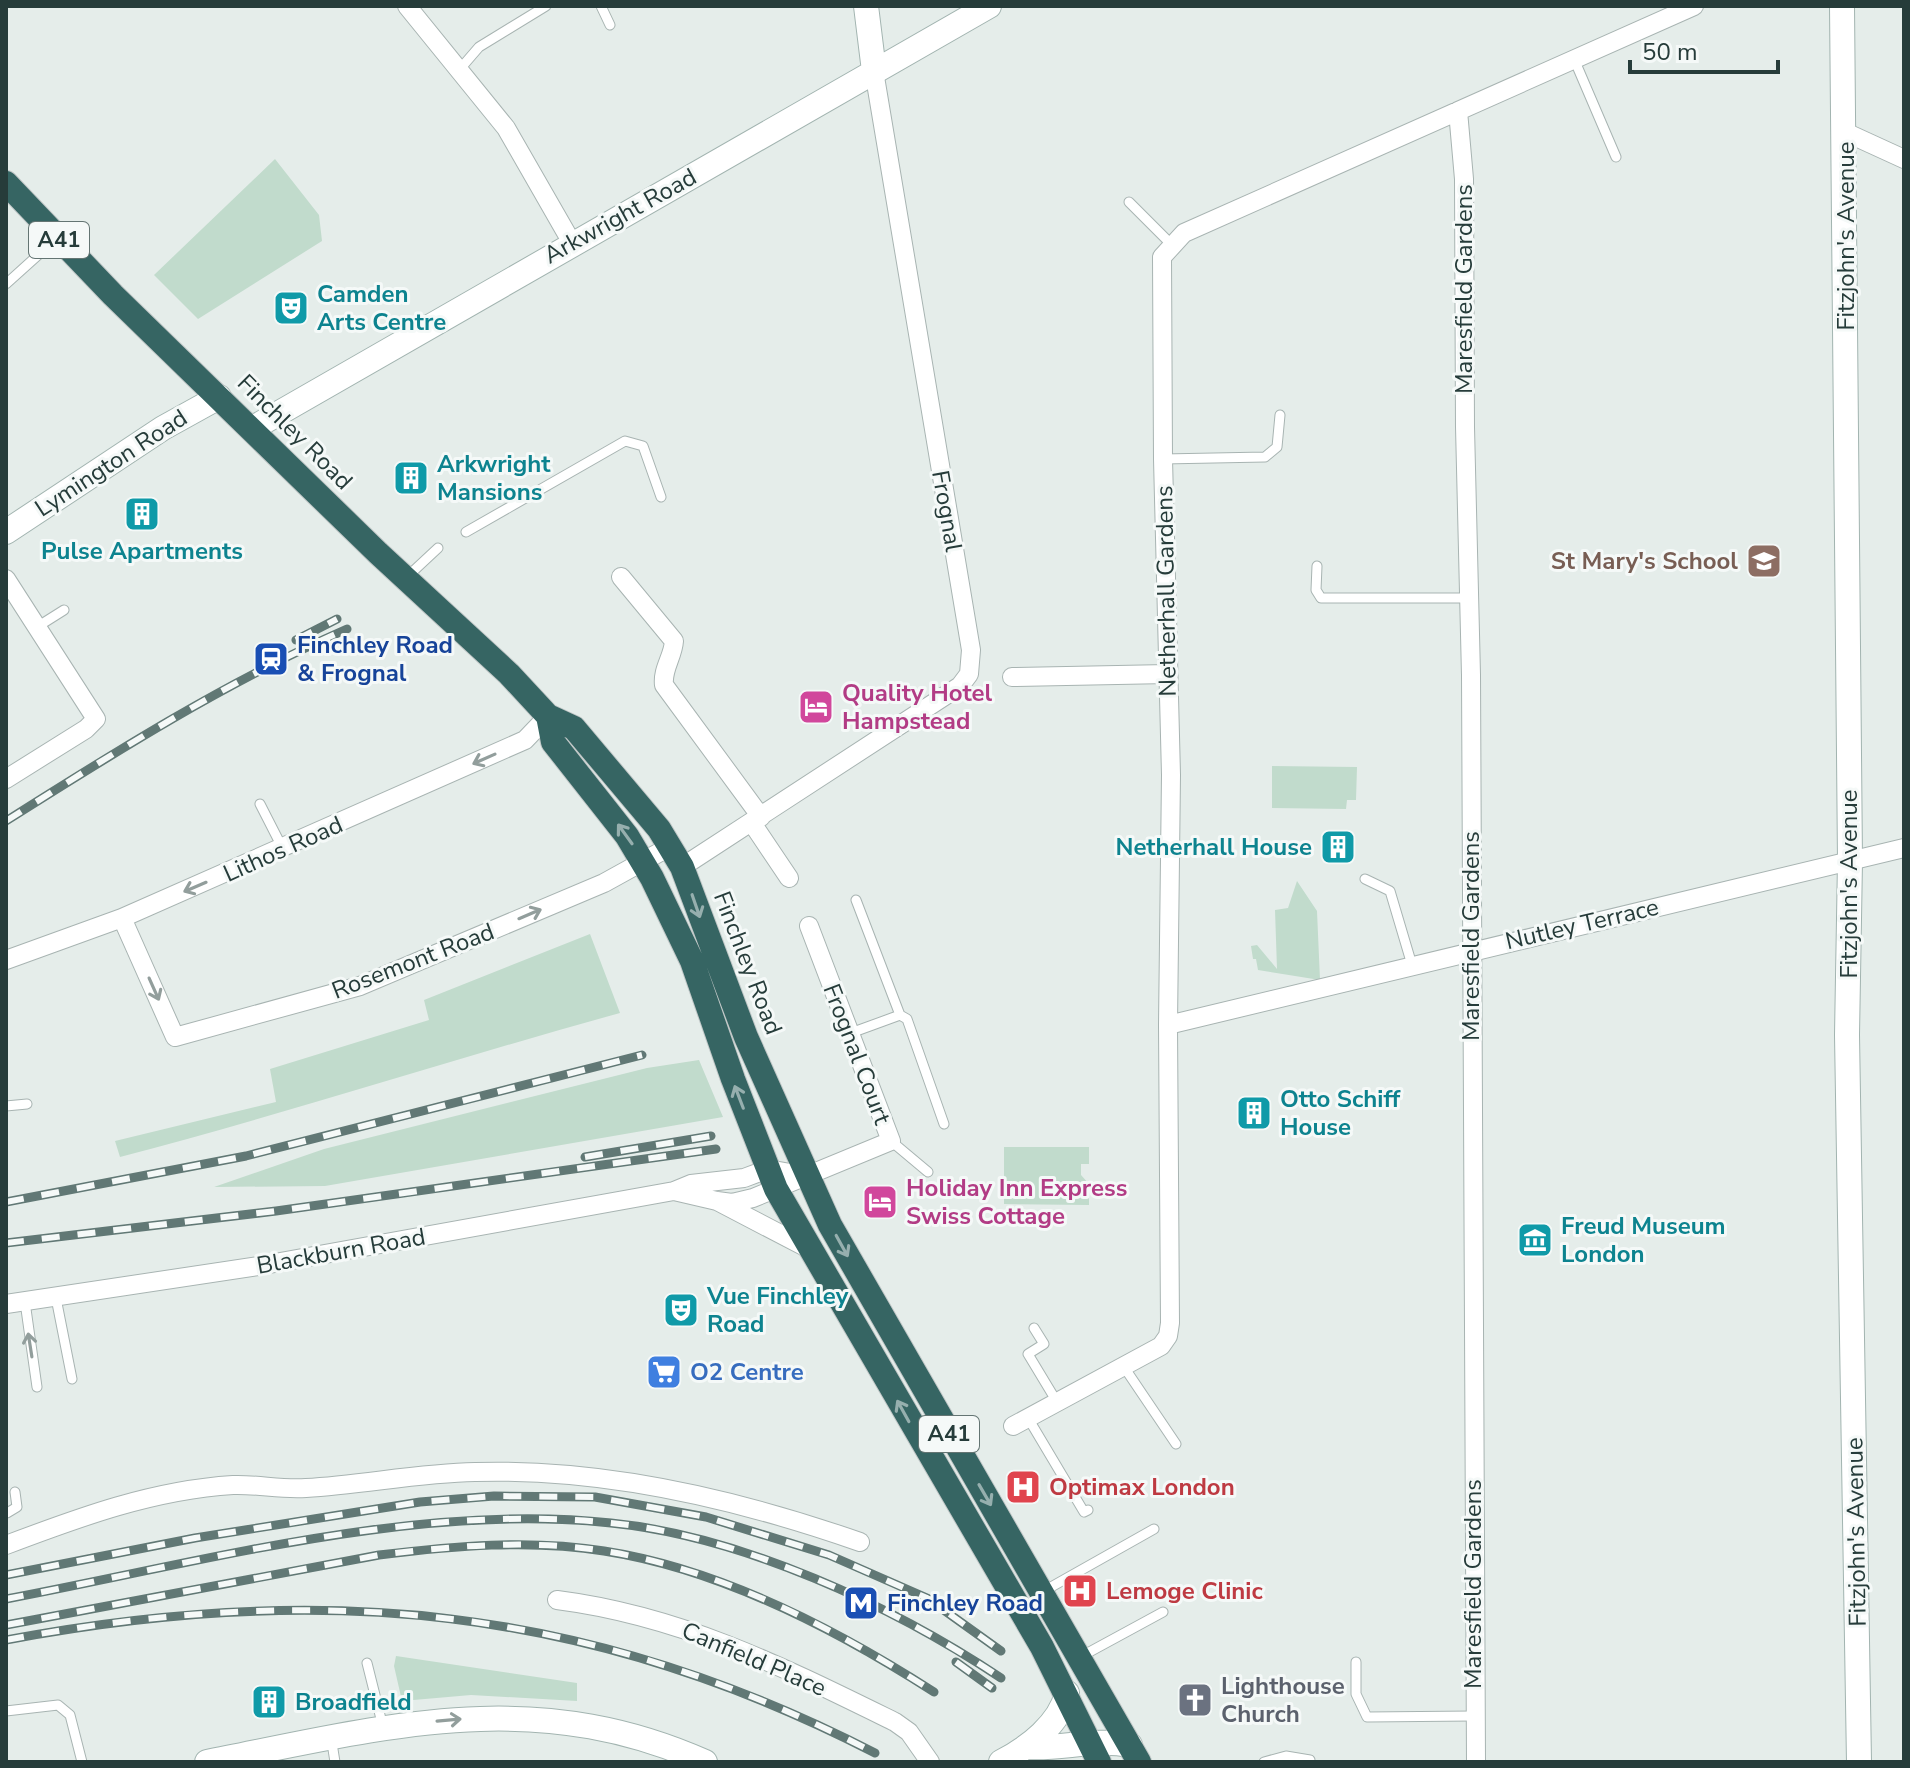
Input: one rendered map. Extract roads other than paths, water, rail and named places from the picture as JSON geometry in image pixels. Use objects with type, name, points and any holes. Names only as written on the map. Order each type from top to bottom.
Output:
[{"type":"highway","name":"Finchley Road","points":[[6,183],[57,238],[405,578],[509,674],[548,716],[574,728],[622,782],[677,856],[711,949],[807,1176],[852,1263],[1134,1753]]},
{"type":"highway","name":"Finchley Road","points":[[548,716],[553,742],[643,861],[692,961],[772,1179],[1067,1693],[1094,1752]]},
{"type":"street","points":[[407,6],[506,128],[572,243]]},
{"type":"street","name":"Frognal","points":[[677,856],[757,820],[960,686],[969,674],[971,650],[874,71],[866,6]]},
{"type":"street","name":"Arkwright Road","points":[[253,428],[989,6]]},
{"type":"street","points":[[1171,244],[1184,233],[1694,6]]},
{"type":"street","name":"Fitzjohn's Avenue","points":[[1842,6],[1850,861],[1847,1035],[1859,1762]]},
{"type":"street","name":"Maresfield Gardens","points":[[1458,111],[1464,179],[1470,598],[1473,1716],[1476,1762]]},
{"type":"street","points":[[1845,132],[1904,159]]},
{"type":"street","name":"Netherhall Gardens","points":[[1020,1422],[1161,1346],[1168,1336],[1170,1323],[1168,1025],[1172,848],[1161,262],[1171,244]]},
{"type":"street","name":"Lymington Road","points":[[6,532],[163,428],[219,397]]},
{"type":"street","points":[[621,577],[674,641],[673,656],[663,674],[664,685],[757,820],[789,878]]},
{"type":"street","points":[[6,579],[96,719],[86,729],[6,779]]},
{"type":"street","points":[[1012,677],[1168,674]]},
{"type":"street","name":"Lithos Road","points":[[6,960],[122,918],[283,849],[525,740],[548,716]]},
{"type":"street","name":"Nutley Terrace","points":[[1168,1025],[1904,848]]},
{"type":"street","name":"Rosemont Road","points":[[122,918],[175,1037],[360,986],[604,883],[643,861],[677,856]]},
{"type":"street","name":"Frognal Court","points":[[807,1176],[891,1141],[809,926]]},
{"type":"street","name":"Blackburn Road","points":[[15,1303],[258,1266],[674,1191],[691,1184],[807,1176]]},
{"type":"street","name":"Blackburn Road","points":[[674,1191],[717,1201],[742,1202],[772,1179]]},
{"type":"street","name":"Blackburn Road","points":[[717,1201],[813,1251]]},
{"type":"street","points":[[6,1545],[101,1508],[185,1490],[236,1485],[302,1489],[478,1471],[611,1480],[669,1490],[761,1511],[860,1542]]},
{"type":"street","name":"Canfield Place","points":[[557,1600],[656,1618],[736,1647],[895,1722],[909,1732],[930,1762]]},
{"type":"street","points":[[1001,1762],[1029,1747],[1059,1712],[1067,1693]]},
{"type":"street","points":[[207,1762],[383,1727],[493,1716],[564,1720],[627,1732],[705,1762]]},
{"type":"street","points":[[1029,1747],[1134,1753]]},
{"type":"lane","points":[[460,69],[479,47],[546,6]]},
{"type":"lane","points":[[601,6],[610,25]]},
{"type":"lane","points":[[1574,59],[1616,157]]},
{"type":"lane","points":[[1129,202],[1171,244]]},
{"type":"lane","points":[[6,284],[57,238]]},
{"type":"lane","points":[[1163,459],[1265,457],[1277,447],[1280,415]]},
{"type":"lane","points":[[466,532],[625,441],[643,446],[661,497]]},
{"type":"lane","points":[[405,578],[438,548]]},
{"type":"lane","points":[[1317,566],[1316,590],[1321,598],[1470,598]]},
{"type":"lane","points":[[37,627],[64,610]]},
{"type":"lane","points":[[260,804],[283,849]]},
{"type":"lane","points":[[1365,879],[1390,891],[1412,965]]},
{"type":"lane","points":[[856,900],[900,1015],[907,1019],[944,1124]]},
{"type":"lane","points":[[848,1034],[900,1015]]},
{"type":"lane","points":[[6,1106],[27,1104]]},
{"type":"lane","points":[[891,1141],[928,1172]]},
{"type":"lane","points":[[56,1298],[72,1379]]},
{"type":"lane","points":[[15,1303],[37,1387]]},
{"type":"lane","points":[[1034,1328],[1044,1344],[1028,1354],[1057,1402]]},
{"type":"lane","points":[[1124,1367],[1176,1444]]},
{"type":"lane","points":[[1020,1422],[1084,1512],[1088,1510]]},
{"type":"lane","points":[[7,1513],[17,1507],[15,1492]]},
{"type":"lane","points":[[1041,1593],[1154,1529]]},
{"type":"lane","points":[[1079,1658],[1163,1612]]},
{"type":"lane","points":[[1356,1662],[1356,1694],[1367,1717],[1473,1716]]},
{"type":"lane","points":[[367,1663],[383,1727]]},
{"type":"lane","points":[[6,1711],[58,1705],[70,1715],[82,1762]]},
{"type":"lane","points":[[331,1737],[335,1762]]},
{"type":"lane","points":[[1264,1762],[1286,1756],[1310,1760]]},
{"type":"railway","points":[[296,640],[337,619]]},
{"type":"railway","points":[[6,821],[216,694],[347,629]]},
{"type":"railway","points":[[6,1202],[246,1156],[642,1055]]},
{"type":"railway","points":[[585,1157],[711,1136]]},
{"type":"railway","points":[[6,1243],[276,1211],[716,1149]]},
{"type":"railway","points":[[6,1575],[195,1538],[420,1502],[494,1496],[595,1497],[706,1517],[829,1555],[927,1598],[1001,1651]]},
{"type":"railway","points":[[6,1599],[230,1554],[384,1528],[461,1521],[537,1519],[611,1523],[661,1530],[712,1543],[815,1578],[913,1625],[1001,1678]]},
{"type":"railway","points":[[6,1625],[379,1555],[463,1547],[576,1547],[648,1560],[734,1587],[817,1624],[934,1692]]},
{"type":"railway","points":[[6,1640],[122,1622],[234,1612],[343,1611],[451,1619],[557,1637],[662,1665],[768,1703],[875,1753]]},
{"type":"railway","points":[[956,1662],[992,1688]]},
{"type":"place","name":"Camden Arts Centre","points":[[291,308]]},
{"type":"place","name":"Arkwright Mansions","points":[[411,478]]},
{"type":"place","name":"Pulse Apartments","points":[[142,514]]},
{"type":"place","name":"St Mary's School","points":[[1764,561]]},
{"type":"place","name":"Finchley Road & Frognal","points":[[271,659]]},
{"type":"place","name":"Quality Hotel Hampstead","points":[[816,707]]},
{"type":"place","name":"Netherhall House","points":[[1338,847]]},
{"type":"place","name":"Otto Schiff House","points":[[1254,1113]]},
{"type":"place","name":"Holiday Inn Express Swiss Cottage","points":[[880,1202]]},
{"type":"place","name":"Freud Museum London","points":[[1535,1240]]},
{"type":"place","name":"Vue Finchley Road","points":[[681,1310]]},
{"type":"place","name":"O2 Centre","points":[[664,1372]]},
{"type":"place","name":"Optimax London","points":[[1023,1487]]},
{"type":"place","name":"Lemoge Clinic","points":[[1080,1591]]},
{"type":"place","name":"Finchley Road","points":[[861,1603]]},
{"type":"place","name":"Lighthouse Church","points":[[1195,1700]]},
{"type":"place","name":"Broadfield","points":[[269,1702]]}]
